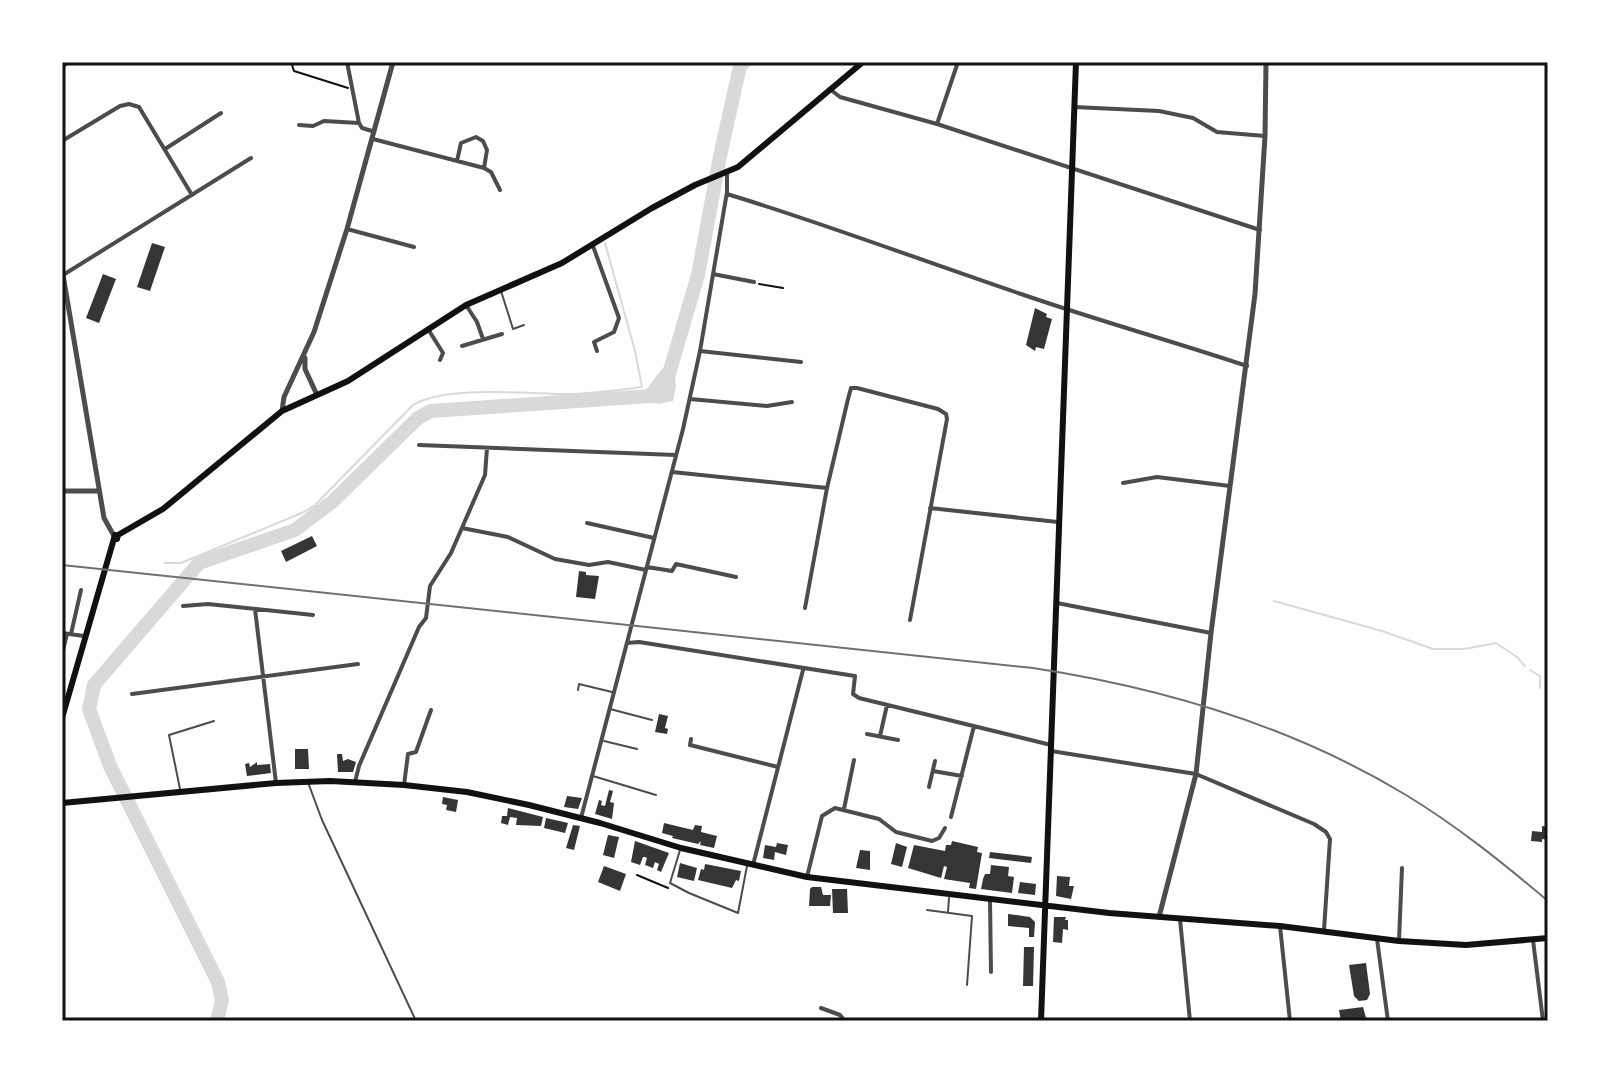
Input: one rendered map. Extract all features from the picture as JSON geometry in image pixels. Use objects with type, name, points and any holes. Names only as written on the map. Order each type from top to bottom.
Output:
[{"type":"main road","points":[[62,718],[98,585],[115,536],[163,509],[282,411],[348,381],[466,305],[562,263],[652,208],[738,167],[863,62]]},
{"type":"main road","points":[[1041,1021],[1076,62]]},
{"type":"main road","points":[[62,803],[276,783],[404,785],[467,792],[581,818],[681,848],[807,877],[1045,906],[1280,926],[1399,941],[1466,945],[1548,938]]},
{"type":"street","points":[[62,67],[68,62]]},
{"type":"street","points":[[347,62],[362,128],[371,135],[484,168],[491,172],[500,190]]},
{"type":"street","points":[[282,411],[284,397],[305,353],[347,229],[393,62]]},
{"type":"street","points":[[937,124],[958,62]]},
{"type":"street","points":[[1159,918],[1196,774],[1211,633],[1247,366],[1260,230],[1266,62]]},
{"type":"street","points":[[831,90],[840,97],[937,124],[1260,230]]},
{"type":"street","points":[[62,141],[120,106],[129,104],[139,107],[192,196]]},
{"type":"street","points":[[1074,107],[1159,111],[1193,118],[1217,132],[1265,136]]},
{"type":"street","points":[[165,149],[221,113]]},
{"type":"street","points":[[299,125],[313,126],[324,121],[359,123]]},
{"type":"street","points":[[457,161],[461,143],[476,137],[483,141],[487,150],[484,168]]},
{"type":"street","points":[[115,536],[104,518],[63,272],[251,158]]},
{"type":"street","points":[[581,818],[690,399],[727,194],[725,174]]},
{"type":"street","points":[[727,194],[888,246],[1069,310],[1247,366]]},
{"type":"street","points":[[347,229],[414,247]]},
{"type":"street","points":[[593,246],[619,318],[614,332],[594,342],[597,351]]},
{"type":"street","points":[[713,274],[754,282]]},
{"type":"street","points":[[466,305],[483,339]]},
{"type":"street","points":[[428,329],[443,353]]},
{"type":"street","points":[[462,346],[502,334]]},
{"type":"street","points":[[700,351],[801,362]]},
{"type":"street","points":[[443,353],[450,352]]},
{"type":"street","points":[[305,353],[305,369],[317,395]]},
{"type":"street","points":[[440,360],[443,353]]},
{"type":"street","points":[[805,608],[827,488],[851,388],[862,389],[938,409],[946,414],[910,620]]},
{"type":"street","points":[[690,399],[767,406],[792,402]]},
{"type":"street","points":[[419,445],[676,455]]},
{"type":"street","points":[[355,782],[359,766],[419,627],[426,618],[430,586],[451,553],[485,475],[487,448]]},
{"type":"street","points":[[672,472],[827,488]]},
{"type":"street","points":[[1123,483],[1157,477],[1230,486]]},
{"type":"street","points":[[62,491],[99,491]]},
{"type":"street","points":[[930,508],[1058,522]]},
{"type":"street","points":[[587,523],[654,538]]},
{"type":"street","points":[[462,528],[508,537],[555,559],[589,565],[608,562],[672,571],[676,564],[736,577]]},
{"type":"street","points":[[62,654],[81,590]]},
{"type":"street","points":[[1057,603],[1211,633]]},
{"type":"street","points":[[183,606],[208,604],[313,615]]},
{"type":"street","points":[[255,609],[276,783]]},
{"type":"street","points":[[67,634],[84,636]]},
{"type":"street","points":[[628,640],[855,676],[853,694],[859,698],[1051,748],[1196,774],[1314,824],[1326,832],[1330,839],[1324,933]]},
{"type":"street","points":[[132,694],[358,664]]},
{"type":"street","points":[[750,865],[803,670]]},
{"type":"street","points":[[880,736],[887,705]]},
{"type":"street","points":[[404,785],[408,754],[416,752],[431,710]]},
{"type":"street","points":[[951,817],[974,726]]},
{"type":"street","points":[[867,734],[898,740]]},
{"type":"street","points":[[691,739],[690,745],[778,767]]},
{"type":"street","points":[[844,809],[854,760]]},
{"type":"street","points":[[929,787],[935,761]]},
{"type":"street","points":[[933,771],[962,776]]},
{"type":"street","points":[[807,877],[822,816],[835,808],[879,819],[896,832],[932,841],[939,838],[945,828]]},
{"type":"street","points":[[1399,941],[1402,868]]},
{"type":"street","points":[[990,900],[991,972]]},
{"type":"street","points":[[1180,919],[1190,1021]]},
{"type":"street","points":[[1280,926],[1290,1021]]},
{"type":"street","points":[[1377,939],[1388,1021]]},
{"type":"street","points":[[1533,939],[1543,1021]]},
{"type":"street","points":[[821,1008],[840,1015],[845,1021]]},
{"type":"lane","points":[[500,289],[513,329],[524,325]]},
{"type":"lane","points":[[578,690],[579,684],[614,692]]},
{"type":"lane","points":[[610,709],[652,720]]},
{"type":"lane","points":[[180,790],[169,735],[214,721]]},
{"type":"lane","points":[[602,740],[637,749]]},
{"type":"lane","points":[[592,776],[656,795]]},
{"type":"lane","points":[[308,782],[322,820],[416,1021]]},
{"type":"lane","points":[[681,848],[670,883],[738,913],[750,865]]},
{"type":"lane","points":[[948,913],[949,894]]},
{"type":"lane","points":[[927,910],[972,916],[967,985]]},
{"type":"path","points":[[291,62],[294,71],[353,89]]},
{"type":"path","points":[[754,282],[783,288]]},
{"type":"path","points":[[637,875],[669,888]]},
{"type":"shaded area","points":[[673,361],[676,386],[673,401],[659,404],[633,398],[646,389]]},
{"type":"building","points":[[152,243],[165,247],[150,291],[137,287]]},
{"type":"building","points":[[103,274],[116,279],[99,323],[86,318]]},
{"type":"building","points":[[1035,308],[1052,319],[1044,349],[1036,347],[1035,351],[1026,345]]},
{"type":"building","points":[[312,536],[317,546],[286,562],[281,551]]},
{"type":"building","points":[[579,571],[599,576],[595,599],[576,597]]},
{"type":"building","points":[[659,714],[668,716],[667,734],[655,732]]},
{"type":"building","points":[[295,749],[308,749],[309,769],[295,769]]},
{"type":"building","points":[[337,754],[342,754],[343,761],[356,762],[353,772],[338,772]]},
{"type":"building","points":[[257,762],[257,765],[270,764],[271,773],[247,776],[245,764],[249,763],[250,767]]},
{"type":"building","points":[[609,790],[613,791],[610,802],[614,803],[612,819],[595,814],[599,800],[605,806]]},
{"type":"building","points":[[567,796],[582,798],[578,809],[564,807]]},
{"type":"building","points":[[443,797],[458,800],[456,812],[446,810],[447,805],[442,804]]},
{"type":"building","points":[[508,808],[543,817],[541,826],[516,825],[517,818],[510,817],[508,825],[501,823],[502,816],[507,816]]},
{"type":"building","points":[[546,818],[568,823],[565,833],[544,828]]},
{"type":"building","points":[[664,823],[693,830],[695,825],[702,826],[701,832],[717,836],[714,848],[700,845],[701,841],[698,844],[662,833]]},
{"type":"building","points":[[573,825],[580,826],[574,850],[566,848]]},
{"type":"building","points":[[1542,826],[1548,827],[1548,840],[1531,841],[1532,831],[1542,832]]},
{"type":"building","points":[[608,835],[619,837],[614,858],[603,855]]},
{"type":"building","points":[[635,841],[669,853],[661,872],[657,870],[659,864],[655,862],[653,868],[645,865],[645,857],[640,865],[631,862]]},
{"type":"building","points":[[952,841],[978,847],[977,852],[982,853],[976,889],[969,888],[970,883],[944,879],[947,867],[944,866],[941,878],[908,868],[914,845],[945,851],[946,845],[951,845]]},
{"type":"building","points":[[777,843],[788,845],[786,855],[775,852],[774,860],[763,858],[765,845],[776,847]]},
{"type":"building","points":[[896,843],[907,847],[902,867],[891,864]]},
{"type":"building","points":[[860,850],[870,851],[870,870],[856,868]]},
{"type":"building","points":[[990,852],[1032,857],[1031,863],[989,858]]},
{"type":"building","points":[[680,863],[697,868],[694,881],[677,877]]},
{"type":"building","points":[[705,864],[741,871],[739,881],[736,880],[732,888],[698,880]]},
{"type":"building","points":[[991,865],[1009,867],[1008,876],[1014,877],[1012,893],[981,889],[985,874],[990,874]]},
{"type":"building","points":[[604,866],[626,874],[620,891],[598,882]]},
{"type":"building","points":[[1057,876],[1070,877],[1069,886],[1074,886],[1071,899],[1056,896]]},
{"type":"building","points":[[1020,882],[1036,884],[1035,895],[1018,893]]},
{"type":"building","points":[[812,887],[821,887],[823,895],[831,895],[830,906],[809,906]]},
{"type":"building","points":[[832,889],[847,889],[848,913],[833,913]]},
{"type":"building","points":[[1008,914],[1030,917],[1035,922],[1034,937],[1029,937],[1029,928],[1008,926]]},
{"type":"building","points":[[1054,917],[1066,917],[1065,920],[1068,920],[1068,930],[1063,929],[1062,943],[1053,942]]},
{"type":"building","points":[[1024,947],[1034,947],[1033,986],[1023,986]]},
{"type":"building","points":[[1366,963],[1370,994],[1367,1000],[1359,1001],[1354,996],[1349,965]]},
{"type":"building","points":[[1363,1007],[1367,1021],[1341,1021],[1339,1010]]},
{"type":"waterway","points":[[668,377],[698,275],[720,156],[740,66],[744,62]]},
{"type":"waterway","points":[[165,563],[181,563],[304,512],[315,505],[413,405],[427,399],[466,393],[576,394],[642,387],[605,243]]},
{"type":"waterway","points":[[217,1021],[222,1000],[218,982],[110,766],[89,709],[94,685],[199,563],[295,530],[332,502],[418,418],[431,411],[651,396]]},
{"type":"waterway","points":[[1274,601],[1382,631],[1433,649],[1464,649],[1496,643],[1525,666]]},
{"type":"waterway","points":[[1530,670],[1540,676],[1540,688]]},
{"type":"railway","points":[[62,565],[1033,668],[1131,687],[1226,713],[1318,749],[1363,771],[1443,819],[1548,901]]}]
